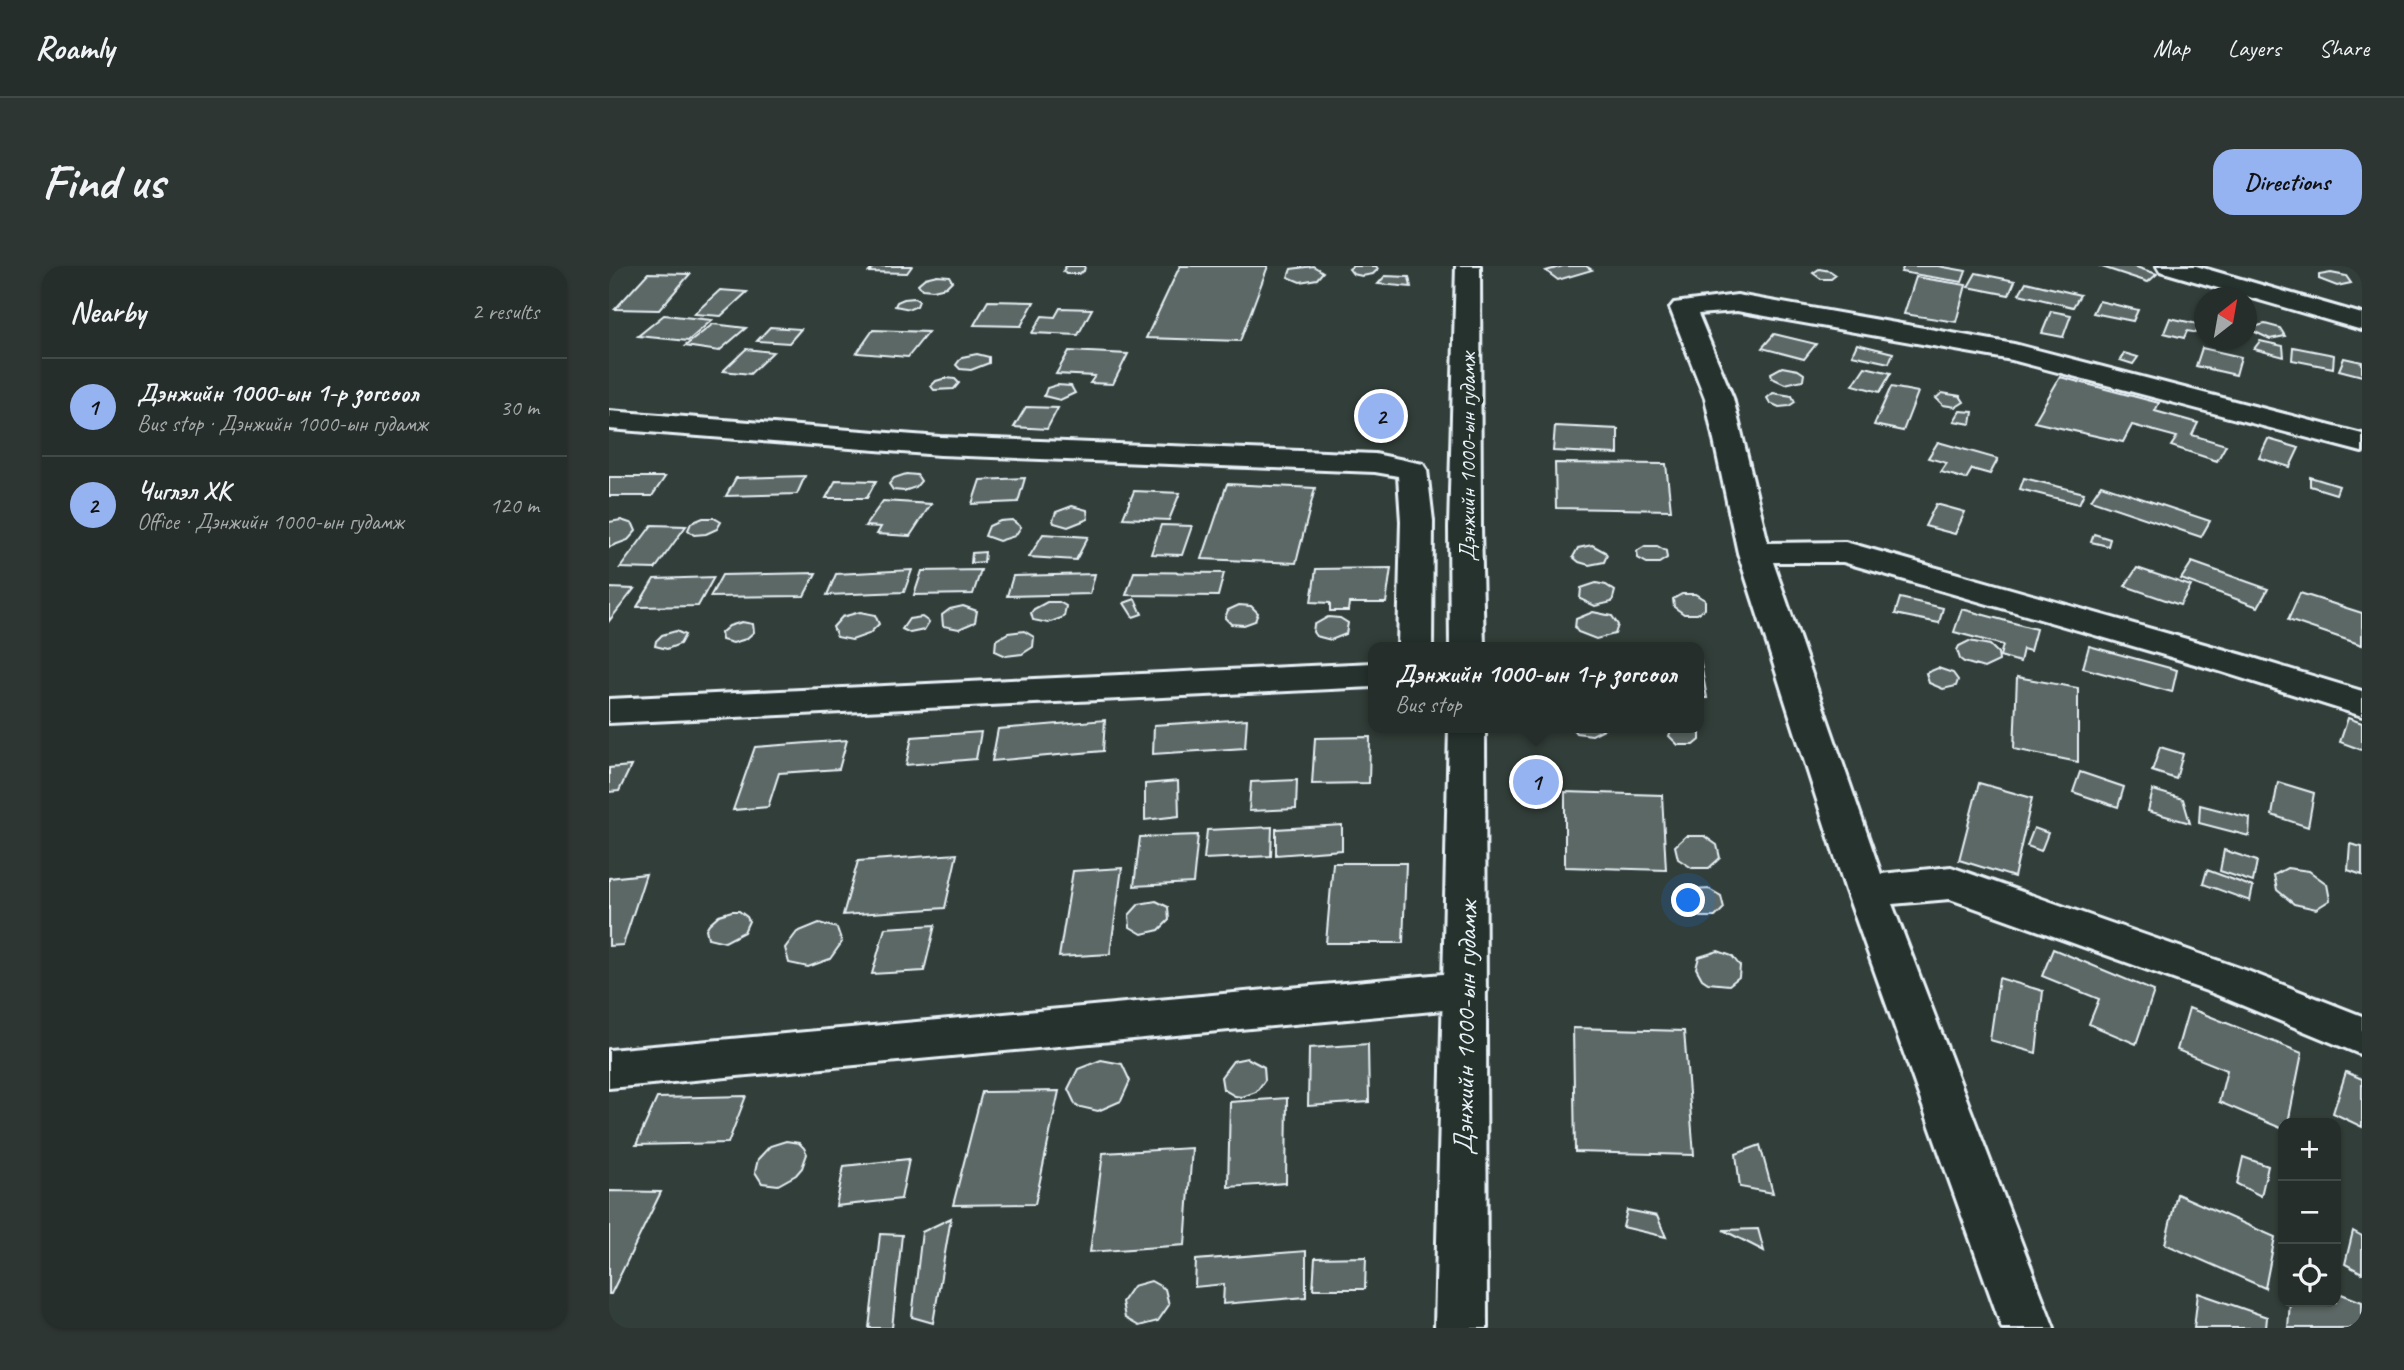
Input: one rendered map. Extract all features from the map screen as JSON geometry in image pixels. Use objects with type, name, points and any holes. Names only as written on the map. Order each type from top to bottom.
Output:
[{"type":"street","name":"Дэнжийн 1000-ын гудамж","points":[[1467,642],[1465,514],[1468,266]]},
{"type":"street","points":[[2169,266],[2362,322]]},
{"type":"street","points":[[2028,1328],[1866,891],[1754,553],[1719,398],[1683,308],[1737,303],[2014,352],[2362,443]]},
{"type":"street","points":[[609,420],[940,446],[1375,463],[1412,470],[1417,521],[1415,642]]},
{"type":"street","points":[[1754,553],[1846,552],[2231,663],[2362,704]]},
{"type":"street","points":[[609,711],[1368,675]]},
{"type":"street","name":"Дэнжийн 1000-ын гудамж","points":[[1461,1328],[1467,733]]},
{"type":"street","points":[[1866,891],[1951,883],[2230,982],[2362,1036]]},
{"type":"street","points":[[609,1069],[1465,990]]},
{"type":"building","points":[[874,266],[912,266],[907,273],[869,272]]},
{"type":"building","points":[[1066,266],[1085,266],[1084,271],[1078,274],[1066,274],[1063,271]]},
{"type":"building","points":[[1180,266],[1268,266],[1240,341],[1146,338]]},
{"type":"building","points":[[1313,266],[1323,272],[1317,279],[1300,282],[1288,277],[1291,269]]},
{"type":"building","points":[[1353,266],[1376,266],[1378,269],[1373,274],[1362,276],[1353,274],[1349,269]]},
{"type":"building","points":[[1563,266],[1586,266],[1592,270],[1558,280],[1546,271]]},
{"type":"building","points":[[1904,266],[1938,266],[1966,271],[1962,282],[1901,272]]},
{"type":"building","points":[[2099,266],[2133,266],[2157,274],[2148,282]]},
{"type":"building","points":[[1819,269],[1836,275],[1831,279],[1821,279],[1813,273]]},
{"type":"building","points":[[648,273],[690,274],[659,310],[615,309]]},
{"type":"building","points":[[1976,273],[2015,281],[2009,295],[1968,287]]},
{"type":"building","points":[[2331,273],[2346,276],[2351,283],[2337,286],[2319,279],[2319,275]]},
{"type":"building","points":[[949,276],[952,281],[946,287],[933,290],[922,289],[918,284],[925,278]]},
{"type":"building","points":[[1385,276],[1409,277],[1411,287],[1378,284]]},
{"type":"building","points":[[1916,277],[1966,285],[1956,322],[1904,314]]},
{"type":"building","points":[[2026,282],[2080,295],[2073,307],[2019,294]]},
{"type":"building","points":[[720,290],[747,292],[721,316],[694,314]]},
{"type":"building","points":[[914,298],[919,301],[917,306],[910,309],[895,306],[904,299]]},
{"type":"building","points":[[988,301],[1034,302],[1021,326],[974,325]]},
{"type":"building","points":[[2099,301],[2138,310],[2133,321],[2093,313]]},
{"type":"building","points":[[1060,308],[1092,309],[1078,335],[1032,333],[1042,316],[1055,317]]},
{"type":"building","points":[[2051,311],[2071,315],[2063,337],[2042,333]]},
{"type":"building","points":[[664,315],[712,320],[688,341],[638,336]]},
{"type":"building","points":[[2170,318],[2194,323],[2194,332],[2187,331],[2184,338],[2164,333]]},
{"type":"building","points":[[713,324],[746,328],[719,351],[685,346]]},
{"type":"building","points":[[2265,324],[2280,328],[2285,336],[2270,339],[2257,333],[2257,326]]},
{"type":"building","points":[[770,327],[801,329],[789,343],[757,341]]},
{"type":"building","points":[[873,330],[928,332],[908,357],[857,353]]},
{"type":"building","points":[[1774,334],[1816,344],[1804,359],[1762,348]]},
{"type":"building","points":[[2260,341],[2283,346],[2284,357],[2257,350]]},
{"type":"building","points":[[1857,344],[1893,353],[1889,363],[1852,355]]},
{"type":"building","points":[[2293,347],[2334,355],[2333,368],[2292,360]]},
{"type":"building","points":[[746,349],[773,352],[750,374],[723,371]]},
{"type":"building","points":[[2201,350],[2241,357],[2236,375],[2196,366]]},
{"type":"building","points":[[1069,351],[1128,354],[1113,384],[1090,383],[1095,376],[1056,374]]},
{"type":"building","points":[[2124,353],[2138,357],[2133,364],[2120,360]]},
{"type":"building","points":[[977,354],[989,357],[989,363],[971,370],[960,369],[956,365],[962,357]]},
{"type":"building","points":[[2344,358],[2362,362],[2362,376],[2339,370]]},
{"type":"building","points":[[1782,367],[1798,370],[1804,374],[1803,380],[1785,384],[1772,378],[1771,373]]},
{"type":"building","points":[[1865,367],[1891,373],[1880,392],[1853,385]]},
{"type":"building","points":[[2060,377],[2159,403],[2155,411],[2198,423],[2192,435],[2226,445],[2217,461],[2171,446],[2177,437],[2132,425],[2123,442],[2034,422]]},
{"type":"building","points":[[955,379],[959,383],[954,389],[934,390],[931,386],[936,381]]},
{"type":"building","points":[[1057,385],[1071,386],[1075,393],[1060,400],[1044,396],[1047,388]]},
{"type":"building","points":[[1891,387],[1918,392],[1903,431],[1874,425]]},
{"type":"building","points":[[1773,393],[1792,396],[1795,402],[1779,407],[1770,403],[1767,398]]},
{"type":"building","points":[[1942,393],[1960,396],[1964,402],[1956,407],[1943,405],[1936,398]]},
{"type":"building","points":[[1399,402],[1399,428],[1362,429],[1364,403]]},
{"type":"building","points":[[1026,407],[1058,408],[1047,429],[1014,427]]},
{"type":"building","points":[[1960,411],[1973,412],[1971,424],[1954,421]]},
{"type":"building","points":[[1555,426],[1618,429],[1618,454],[1553,451]]},
{"type":"building","points":[[2268,439],[2299,448],[2290,467],[2259,458]]},
{"type":"building","points":[[1938,442],[1998,459],[1990,474],[1972,469],[1966,479],[1941,472],[1947,463],[1928,458]]},
{"type":"building","points":[[1555,463],[1666,464],[1671,510],[1556,508]]},
{"type":"building","points":[[906,474],[917,475],[921,481],[916,487],[904,491],[893,490],[889,484],[894,478]]},
{"type":"building","points":[[805,476],[797,494],[726,496],[736,478]]},
{"type":"building","points":[[609,477],[665,477],[652,496],[609,496]]},
{"type":"building","points":[[2310,477],[2339,486],[2336,494],[2310,486]]},
{"type":"building","points":[[1025,478],[1018,502],[972,504],[980,480]]},
{"type":"building","points":[[2024,478],[2084,493],[2079,504],[2020,489]]},
{"type":"building","points":[[836,480],[876,481],[867,498],[826,498]]},
{"type":"building","points":[[1227,484],[1315,488],[1296,563],[1202,559]]},
{"type":"building","points":[[2101,485],[2210,521],[2201,537],[2091,500]]},
{"type":"building","points":[[1134,491],[1180,493],[1169,520],[1123,518]]},
{"type":"building","points":[[883,501],[931,504],[910,536],[877,534],[881,527],[865,526]]},
{"type":"building","points":[[1936,504],[1965,512],[1955,534],[1925,526]]},
{"type":"building","points":[[1072,506],[1087,510],[1088,519],[1068,527],[1054,523],[1056,512]]},
{"type":"building","points":[[703,518],[714,518],[721,522],[717,529],[694,535],[688,530],[691,523]]},
{"type":"building","points":[[621,520],[633,524],[636,531],[628,540],[609,547],[609,522]]},
{"type":"building","points":[[1012,520],[1021,527],[1015,536],[999,541],[985,536],[989,526]]},
{"type":"building","points":[[652,525],[686,526],[655,569],[620,568]]},
{"type":"building","points":[[1161,525],[1192,526],[1182,555],[1151,554]]},
{"type":"building","points":[[1043,534],[1088,537],[1076,560],[1029,557]]},
{"type":"building","points":[[2094,534],[2110,539],[2108,546],[2091,542]]},
{"type":"building","points":[[1592,545],[1605,552],[1607,555],[1604,562],[1589,565],[1573,557],[1578,548]]},
{"type":"building","points":[[1645,546],[1657,546],[1666,551],[1667,558],[1659,563],[1647,563],[1638,558],[1637,551]]},
{"type":"building","points":[[985,552],[984,562],[971,563],[972,553]]},
{"type":"building","points":[[2192,562],[2268,589],[2258,607],[2181,579]]},
{"type":"building","points":[[1391,568],[1386,603],[1349,603],[1348,611],[1330,611],[1330,603],[1311,602],[1316,569]]},
{"type":"building","points":[[2137,568],[2191,586],[2180,605],[2125,586]]},
{"type":"building","points":[[912,570],[904,592],[827,595],[836,574]]},
{"type":"building","points":[[981,570],[973,594],[914,595],[922,571]]},
{"type":"building","points":[[1134,572],[1224,573],[1218,596],[1126,595]]},
{"type":"building","points":[[816,573],[804,596],[710,597],[722,575]]},
{"type":"building","points":[[1095,574],[1090,594],[1007,596],[1013,576]]},
{"type":"building","points":[[714,577],[698,606],[637,607],[654,579]]},
{"type":"building","points":[[1596,583],[1615,591],[1612,602],[1595,606],[1580,599],[1581,588]]},
{"type":"building","points":[[609,588],[634,589],[609,621]]},
{"type":"building","points":[[2300,593],[2362,613],[2362,645],[2288,620]]},
{"type":"building","points":[[1682,594],[1695,594],[1705,600],[1705,609],[1697,614],[1684,614],[1674,607],[1673,599]]},
{"type":"building","points":[[1900,598],[1943,608],[1939,623],[1895,614]]},
{"type":"building","points":[[1135,599],[1142,614],[1133,617],[1124,603]]},
{"type":"building","points":[[1047,602],[1059,602],[1066,606],[1064,617],[1048,623],[1033,620],[1031,613],[1034,609]]},
{"type":"building","points":[[1239,605],[1251,606],[1258,613],[1255,621],[1244,625],[1231,624],[1225,618],[1228,610]]},
{"type":"building","points":[[963,606],[977,611],[975,622],[959,629],[943,626],[942,615],[950,609]]},
{"type":"building","points":[[1962,609],[2036,629],[2030,651],[2023,649],[2020,662],[2000,656],[2003,645],[1954,632]]},
{"type":"building","points":[[860,612],[875,615],[879,624],[869,634],[852,640],[837,637],[833,627],[842,617]]},
{"type":"building","points":[[1593,612],[1612,616],[1618,625],[1615,634],[1596,639],[1578,632],[1575,628],[1576,619]]},
{"type":"building","points":[[922,617],[929,622],[924,630],[910,633],[902,629],[909,619]]},
{"type":"building","points":[[1328,617],[1340,618],[1348,623],[1346,634],[1331,640],[1316,636],[1313,632],[1314,625]]},
{"type":"building","points":[[742,622],[753,624],[754,632],[746,639],[733,643],[722,640],[721,633],[729,626]]},
{"type":"building","points":[[676,631],[685,635],[680,644],[667,649],[655,646],[662,635]]},
{"type":"building","points":[[1024,631],[1034,637],[1033,647],[1022,654],[1006,656],[995,651],[996,640],[1008,633]]},
{"type":"building","points":[[1969,641],[1990,645],[1998,653],[1999,661],[1984,668],[1964,662],[1957,650]]},
{"type":"building","points":[[2089,646],[2177,670],[2172,692],[2083,668]]},
{"type":"building","points":[[1938,668],[1953,673],[1958,680],[1956,686],[1943,689],[1929,683],[1926,673]]},
{"type":"building","points":[[2017,677],[2078,688],[2078,762],[2014,749]]},
{"type":"building","points":[[2348,718],[2362,723],[2362,750],[2340,742]]},
{"type":"building","points":[[1247,719],[1245,748],[1153,754],[1154,725]]},
{"type":"building","points":[[1105,720],[1103,751],[992,761],[998,729]]},
{"type":"building","points":[[981,732],[976,759],[906,765],[912,737]]},
{"type":"building","points":[[1670,733],[1700,733],[1700,740],[1694,745],[1678,745],[1669,736]]},
{"type":"building","points":[[1370,737],[1369,783],[1312,784],[1315,738]]},
{"type":"building","points":[[847,740],[839,769],[779,773],[768,807],[733,810],[755,747]]},
{"type":"building","points":[[2160,747],[2183,754],[2176,779],[2152,771]]},
{"type":"building","points":[[631,766],[619,791],[609,792],[609,768]]},
{"type":"building","points":[[2080,772],[2124,787],[2118,807],[2073,792]]},
{"type":"building","points":[[1297,780],[1296,809],[1249,811],[1251,782]]},
{"type":"building","points":[[1178,781],[1179,816],[1145,820],[1145,784]]},
{"type":"building","points":[[2278,782],[2314,793],[2308,827],[2272,815]]},
{"type":"building","points":[[1979,783],[2032,798],[2014,877],[1959,860]]},
{"type":"building","points":[[2153,790],[2183,799],[2190,823],[2148,811]]},
{"type":"building","points":[[1565,792],[1662,795],[1666,870],[1565,867]]},
{"type":"building","points":[[2200,805],[2250,818],[2249,836],[2199,823]]},
{"type":"building","points":[[1342,825],[1342,850],[1276,855],[1276,829]]},
{"type":"building","points":[[1272,827],[1271,856],[1204,859],[1207,830]]},
{"type":"building","points":[[2034,828],[2048,833],[2041,851],[2027,846]]},
{"type":"building","points":[[1198,835],[1193,883],[1134,886],[1140,837]]},
{"type":"building","points":[[1686,836],[1704,836],[1717,845],[1720,858],[1709,868],[1692,868],[1678,859],[1675,846]]},
{"type":"building","points":[[2350,844],[2362,847],[2362,875],[2348,870]]},
{"type":"building","points":[[2224,850],[2257,861],[2253,882],[2220,871]]},
{"type":"building","points":[[957,854],[945,908],[843,915],[858,861]]},
{"type":"building","points":[[1333,863],[1406,863],[1403,943],[1326,943]]},
{"type":"building","points":[[1122,868],[1110,954],[1059,957],[1073,871]]},
{"type":"building","points":[[2287,868],[2309,871],[2327,884],[2330,900],[2316,909],[2294,904],[2277,890],[2274,875]]},
{"type":"building","points":[[2207,870],[2253,887],[2250,901],[2203,884]]},
{"type":"building","points":[[646,874],[623,945],[609,946],[609,878]]},
{"type":"building","points":[[1709,889],[1721,896],[1724,908],[1715,917],[1700,917],[1688,909],[1685,898],[1694,890]]},
{"type":"building","points":[[1156,901],[1168,907],[1169,920],[1159,930],[1142,934],[1130,927],[1129,915],[1139,904]]},
{"type":"building","points":[[739,911],[747,917],[749,921],[744,932],[725,942],[708,938],[706,929],[709,924],[719,915]]},
{"type":"building","points":[[819,923],[837,928],[842,942],[830,959],[808,967],[789,963],[785,948],[797,932]]},
{"type":"building","points":[[935,925],[924,971],[872,974],[885,928]]},
{"type":"building","points":[[2053,949],[2154,991],[2136,1044],[2089,1024],[2099,999],[2042,976]]},
{"type":"building","points":[[1718,951],[1732,956],[1740,966],[1739,977],[1729,985],[1708,983],[1702,979],[1696,968],[1699,957]]},
{"type":"building","points":[[1999,978],[2043,991],[2036,1053],[1990,1040]]},
{"type":"building","points":[[2189,1008],[2302,1053],[2289,1118],[2278,1118],[2278,1127],[2219,1102],[2227,1070],[2177,1050]]},
{"type":"building","points":[[1573,1028],[1684,1031],[1694,1155],[1575,1152]]},
{"type":"building","points":[[1368,1044],[1369,1102],[1308,1106],[1309,1048]]},
{"type":"building","points":[[1247,1058],[1264,1067],[1265,1080],[1256,1092],[1242,1097],[1235,1096],[1223,1089],[1221,1077],[1233,1061]]},
{"type":"building","points":[[1101,1060],[1122,1064],[1130,1081],[1121,1101],[1098,1111],[1076,1106],[1068,1089],[1078,1069]]},
{"type":"building","points":[[2346,1072],[2362,1079],[2362,1127],[2333,1113]]},
{"type":"building","points":[[1059,1091],[1035,1204],[953,1205],[982,1092]]},
{"type":"building","points":[[746,1096],[728,1143],[636,1145],[657,1098]]},
{"type":"building","points":[[1287,1098],[1286,1183],[1228,1187],[1230,1102]]},
{"type":"building","points":[[786,1141],[799,1143],[804,1148],[807,1154],[802,1168],[796,1175],[778,1185],[762,1183],[755,1172],[758,1159],[770,1146]]},
{"type":"building","points":[[1760,1145],[1773,1193],[1740,1187],[1736,1154]]},
{"type":"building","points":[[1192,1148],[1185,1245],[1090,1252],[1103,1153]]},
{"type":"building","points":[[2243,1157],[2268,1166],[2261,1196],[2237,1184]]},
{"type":"building","points":[[909,1159],[901,1199],[836,1206],[844,1166]]},
{"type":"building","points":[[609,1191],[661,1192],[611,1294],[609,1294]]},
{"type":"building","points":[[2177,1194],[2275,1237],[2265,1288],[2165,1244]]},
{"type":"building","points":[[1627,1210],[1657,1216],[1666,1237],[1623,1227]]},
{"type":"building","points":[[951,1218],[933,1323],[912,1317],[922,1232]]},
{"type":"building","points":[[1758,1229],[1764,1251],[1723,1230]]},
{"type":"building","points":[[2353,1231],[2362,1236],[2362,1273],[2345,1264]]},
{"type":"building","points":[[880,1234],[902,1235],[892,1328],[869,1328]]},
{"type":"building","points":[[1306,1251],[1306,1297],[1223,1304],[1224,1284],[1195,1287],[1196,1260]]},
{"type":"building","points":[[1366,1257],[1365,1289],[1313,1289],[1315,1258]]},
{"type":"building","points":[[1151,1281],[1165,1289],[1169,1305],[1158,1321],[1139,1326],[1125,1318],[1122,1302],[1133,1286]]},
{"type":"building","points":[[2198,1293],[2267,1317],[2266,1328],[2194,1328]]},
{"type":"building","points":[[2341,1294],[2362,1302],[2362,1328],[2288,1328],[2290,1307],[2341,1307]]},
{"type":"place","name":"Чиглэл ХК","points":[[1381,416]]},
{"type":"place","name":"Дэнжийн 1000-ын 1-р зогсоол","points":[[1536,782]]}]
